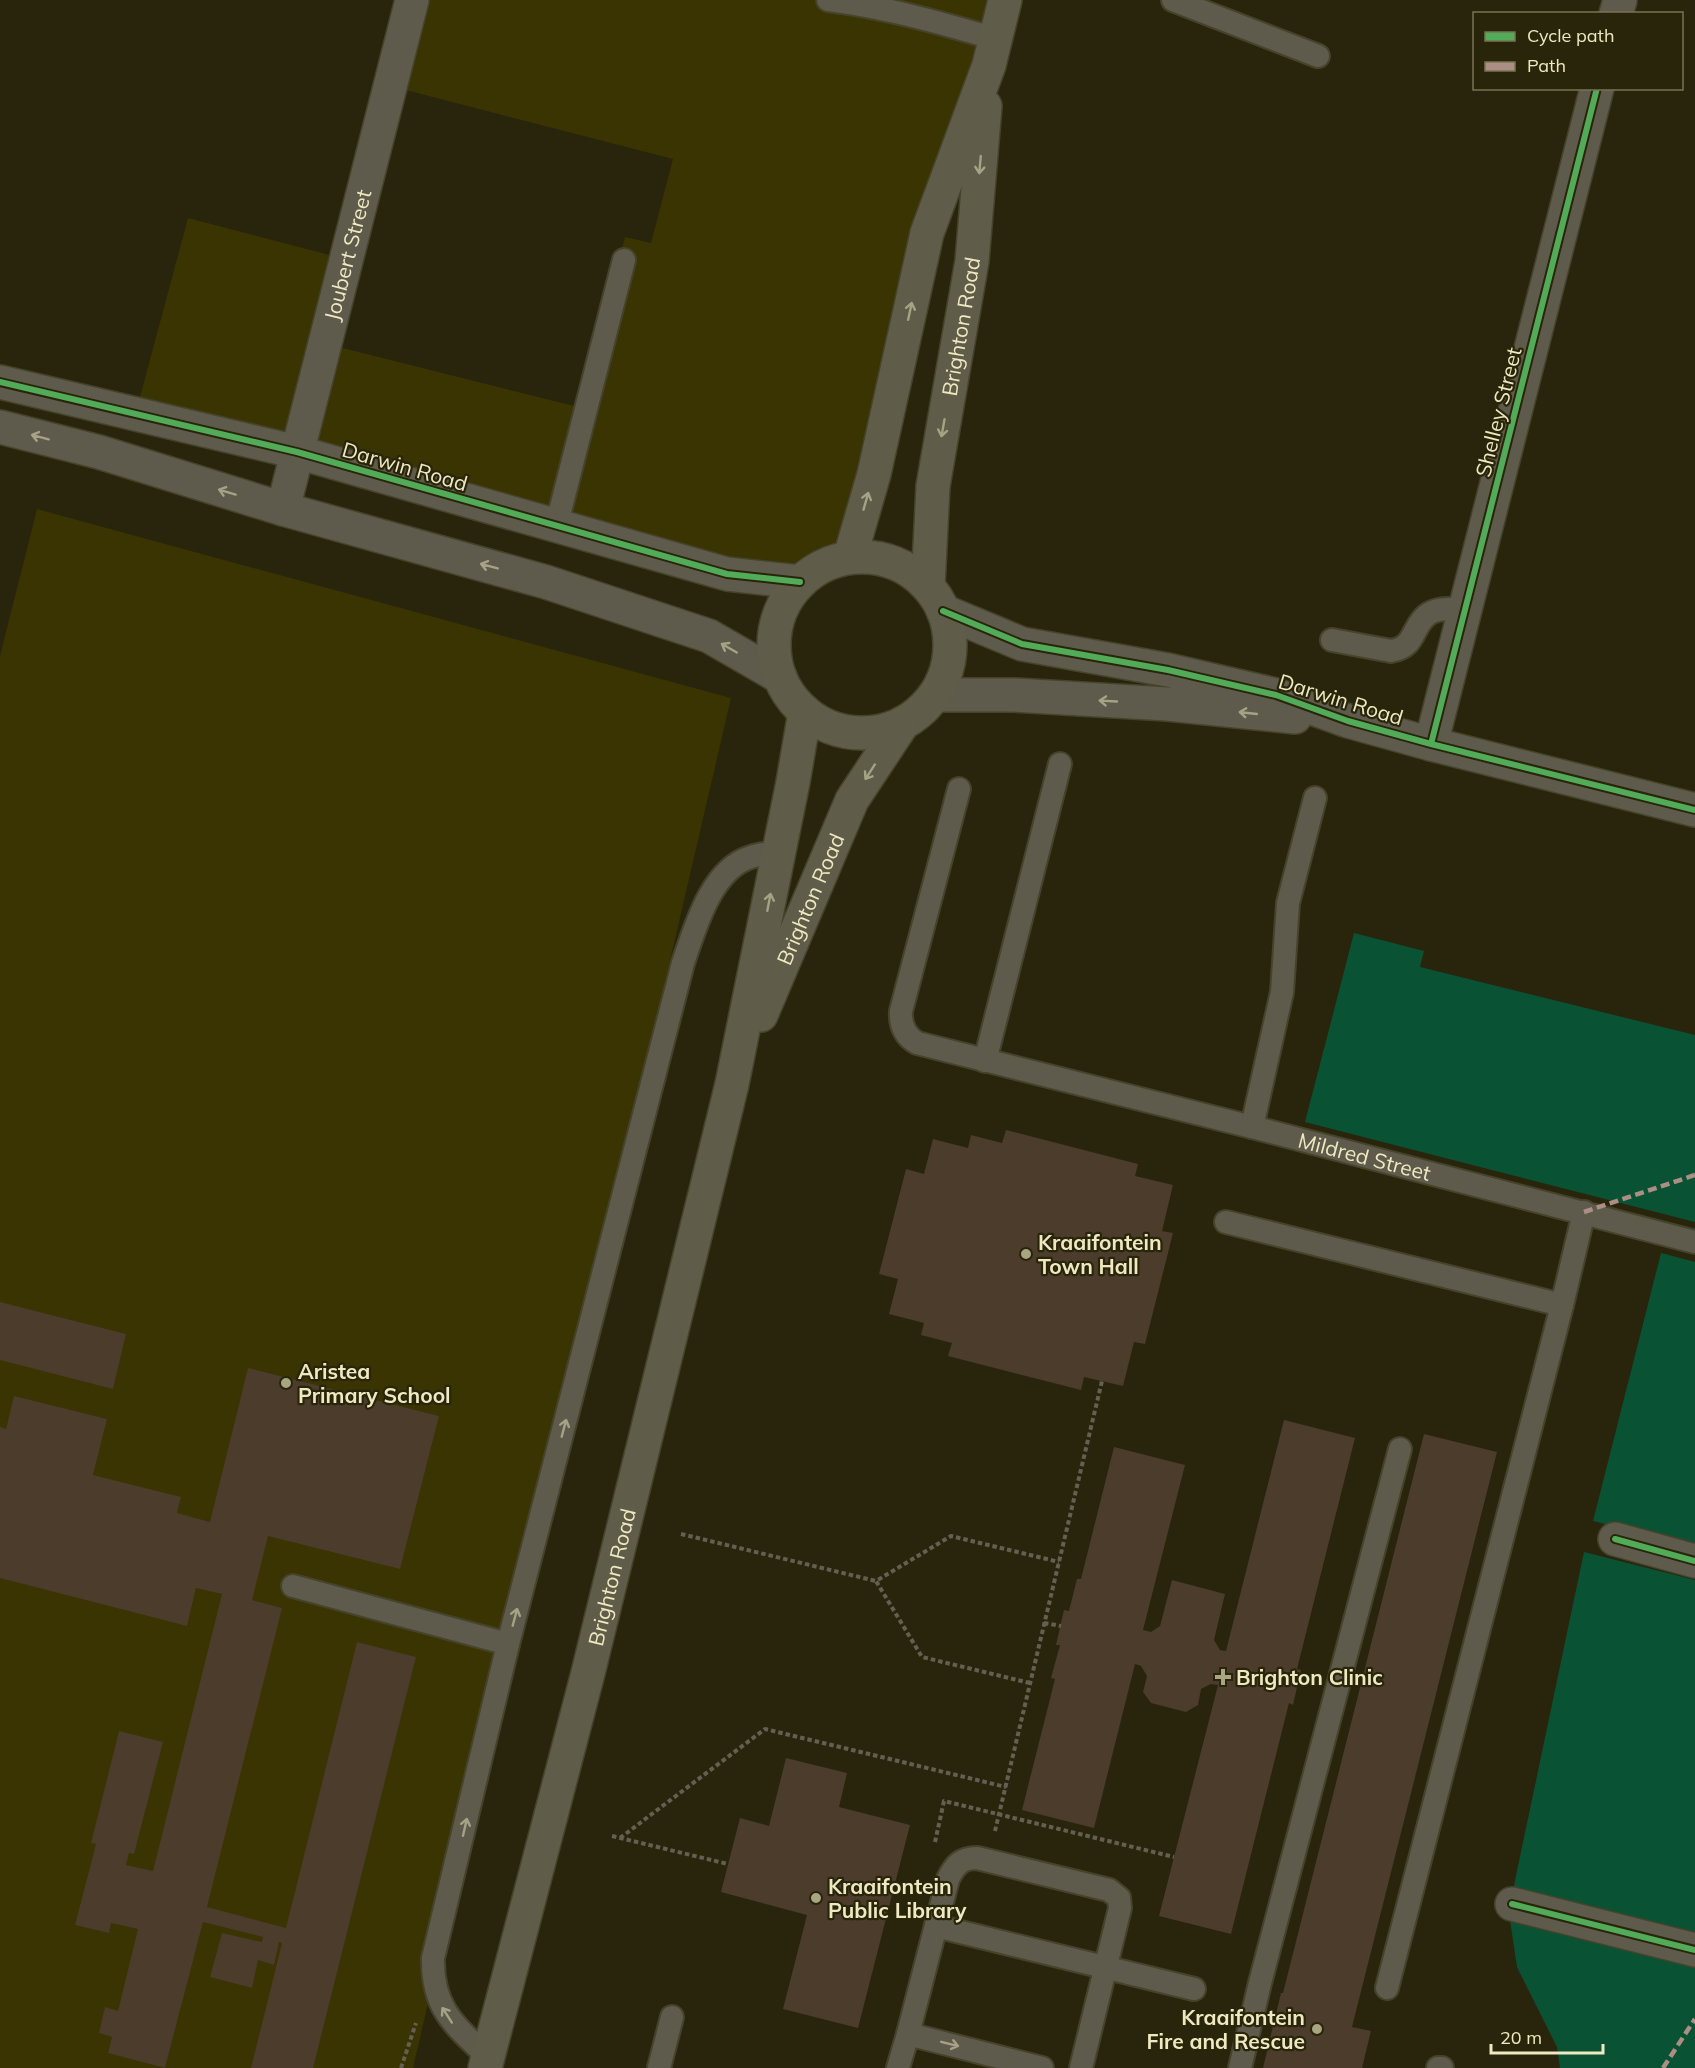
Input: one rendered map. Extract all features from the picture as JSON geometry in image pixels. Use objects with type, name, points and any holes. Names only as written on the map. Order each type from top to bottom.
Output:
[{"type":"main road","name":"Brighton Road","points":[[850,557],[874,474],[927,232],[992,52],[1005,0]]},
{"type":"main road","name":"Brighton Road","points":[[936,598],[933,486],[972,261],[992,52]]},
{"type":"main road","points":[[850,557],[879,558],[906,568],[936,598],[950,639],[947,668],[935,695],[921,711],[887,730],[870,733],[852,733],[835,729],[805,712],[790,695],[780,677],[774,652],[776,626],[785,602],[800,582],[823,565],[850,557]]},
{"type":"main road","name":"Brighton Road","points":[[487,2062],[588,1673],[732,1084],[805,712]]},
{"type":"main road","name":"Brighton Road","points":[[732,1084],[852,800],[903,723]]},
{"type":"street","name":"Joubert Street","points":[[283,509],[412,0]]},
{"type":"street","name":"Shelley Street","points":[[1431,744],[1596,90]]},
{"type":"street","name":"Darwin Road","points":[[0,382],[297,452],[727,574],[800,582]]},
{"type":"street","points":[[0,427],[99,452],[283,509],[546,582],[709,636],[780,677]]},
{"type":"street","name":"Darwin Road","points":[[936,598],[1022,644],[1168,670],[1276,696],[1348,721],[1431,744],[1695,810]]},
{"type":"street","name":"Darwin Road","points":[[935,695],[1014,695],[1155,703],[1348,721]]},
{"type":"street","points":[[1615,1539],[1695,1561]]},
{"type":"street","points":[[1512,1904],[1695,1950]]},
{"type":"lane","points":[[828,0],[862,2],[992,52]]},
{"type":"lane","points":[[1173,0],[1318,56]]},
{"type":"lane","points":[[556,527],[624,260]]},
{"type":"lane","points":[[1332,640],[1391,651],[1397,650],[1410,641],[1427,614],[1441,609],[1465,609]]},
{"type":"lane","points":[[985,1061],[1060,764]]},
{"type":"lane","name":"Mildred Street","points":[[959,789],[900,1017],[906,1035],[917,1043],[1695,1242]]},
{"type":"lane","points":[[1252,1127],[1282,992],[1288,903],[1315,798]]},
{"type":"lane","points":[[487,2062],[443,2010],[437,1995],[433,1958],[507,1644],[682,963],[710,894],[721,879],[740,861],[751,856],[779,852]]},
{"type":"lane","points":[[1387,1988],[1584,1212]]},
{"type":"lane","points":[[1226,1222],[1562,1305]]},
{"type":"lane","points":[[1240,2068],[1260,1983],[1400,1449]]},
{"type":"lane","points":[[293,1586],[507,1644]]},
{"type":"lane","points":[[898,2068],[948,1879],[954,1868],[967,1858],[989,1860],[1109,1890],[1119,1898],[1120,1908],[1081,2068]]},
{"type":"lane","points":[[936,1926],[1194,1989]]},
{"type":"lane","points":[[659,2068],[672,2017]]},
{"type":"lane","points":[[908,2034],[1042,2068]]},
{"type":"path","points":[[989,1860],[1102,1381]]},
{"type":"path","points":[[681,1534],[876,1581],[951,1536],[1059,1562]]},
{"type":"path","points":[[876,1581],[922,1657],[1030,1683]]},
{"type":"path","points":[[1044,1623],[1061,1626]]},
{"type":"path","points":[[620,1838],[765,1729],[1006,1787]]},
{"type":"path","points":[[612,1836],[728,1864]]},
{"type":"path","points":[[401,2068],[418,2019]]},
{"type":"shaded area","points":[[416,0],[1001,0],[849,556],[822,564],[799,581],[136,412],[188,218],[345,259],[323,343],[582,408],[625,237],[651,243],[673,159],[394,87]]},
{"type":"shaded area","name":"Aristea Primary School","points":[[37,509],[731,698],[413,2068],[0,2068],[0,656]]},
{"type":"green space","points":[[1354,933],[1424,951],[1420,967],[1695,1035],[1695,1222],[1305,1122]]},
{"type":"green space","points":[[1661,1253],[1695,1262],[1695,1546],[1593,1521]]},
{"type":"green space","points":[[1584,1552],[1695,1580],[1695,1936],[1513,1890]]},
{"type":"green space","points":[[1510,1920],[1695,1963],[1695,2068],[1560,2068],[1557,2047],[1517,1967]]},
{"type":"building","name":"Kraaifontein Town Hall","points":[[1006,1130],[1138,1164],[1135,1176],[1173,1185],[1162,1231],[1173,1233],[1145,1344],[1134,1342],[1123,1386],[1084,1377],[1081,1390],[948,1356],[952,1343],[921,1335],[924,1323],[889,1314],[898,1279],[879,1274],[906,1169],[924,1174],[933,1139],[968,1148],[971,1135],[1002,1143]]},
{"type":"building","points":[[0,1302],[126,1334],[113,1389],[0,1360]]},
{"type":"building","points":[[248,1368],[439,1416],[400,1569],[268,1536],[252,1600],[282,1608],[207,1907],[286,1928],[357,1642],[416,1657],[313,2068],[251,2068],[282,1943],[279,1942],[274,1965],[258,1960],[252,1988],[210,1977],[222,1933],[262,1942],[263,1937],[203,1922],[165,2068],[108,2053],[112,2037],[99,2033],[105,2007],[118,2011],[138,1929],[111,1923],[109,1933],[75,1925],[96,1844],[91,1843],[119,1731],[163,1742],[134,1854],[129,1853],[126,1865],[153,1871],[222,1594],[196,1588],[187,1626],[0,1578],[0,1427],[6,1429],[14,1396],[107,1419],[93,1475],[181,1497],[177,1513],[210,1522]]},
{"type":"building","name":"Brighton Clinic","points":[[1284,1420],[1355,1438],[1297,1669],[1301,1670],[1293,1705],[1289,1703],[1231,1934],[1159,1916],[1218,1685],[1211,1684],[1201,1689],[1198,1705],[1186,1712],[1151,1703],[1143,1692],[1147,1676],[1141,1666],[1135,1664],[1094,1828],[1022,1810],[1055,1679],[1051,1678],[1060,1645],[1056,1645],[1064,1610],[1069,1611],[1077,1579],[1081,1579],[1114,1447],[1185,1465],[1143,1630],[1151,1632],[1160,1626],[1172,1580],[1225,1594],[1214,1640],[1220,1650],[1226,1651]]},
{"type":"building","points":[[1424,1434],[1497,1452],[1352,2027],[1371,2031],[1362,2068],[1263,2068],[1281,1993],[1283,1993]]},
{"type":"building","name":"Kraaifontein Public Library","points":[[786,1758],[847,1773],[839,1807],[910,1825],[858,2028],[783,2009],[807,1915],[721,1892],[740,1818],[769,1826]]},
{"type":"marked path","points":[[1584,1212],[1695,1175]]},
{"type":"marked path","points":[[1663,2068],[1695,2019]]},
{"type":"cycle path","points":[[1431,744],[1596,90]]},
{"type":"cycle path","points":[[0,382],[297,452],[727,574],[800,582]]},
{"type":"cycle path","points":[[943,611],[1022,644],[1168,670],[1276,695],[1348,721],[1431,744],[1695,810]]},
{"type":"cycle path","points":[[1615,1539],[1695,1561]]},
{"type":"cycle path","points":[[1512,1904],[1695,1950]]},
{"type":"place","name":"Kraaifontein Town Hall","points":[[1026,1254]]},
{"type":"place","name":"Aristea Primary School","points":[[286,1383]]},
{"type":"place","name":"Brighton Clinic","points":[[1223,1677]]},
{"type":"place","name":"Kraaifontein Public Library","points":[[816,1898]]},
{"type":"place","name":"Kraaifontein Fire and Rescue","points":[[1317,2029]]}]
